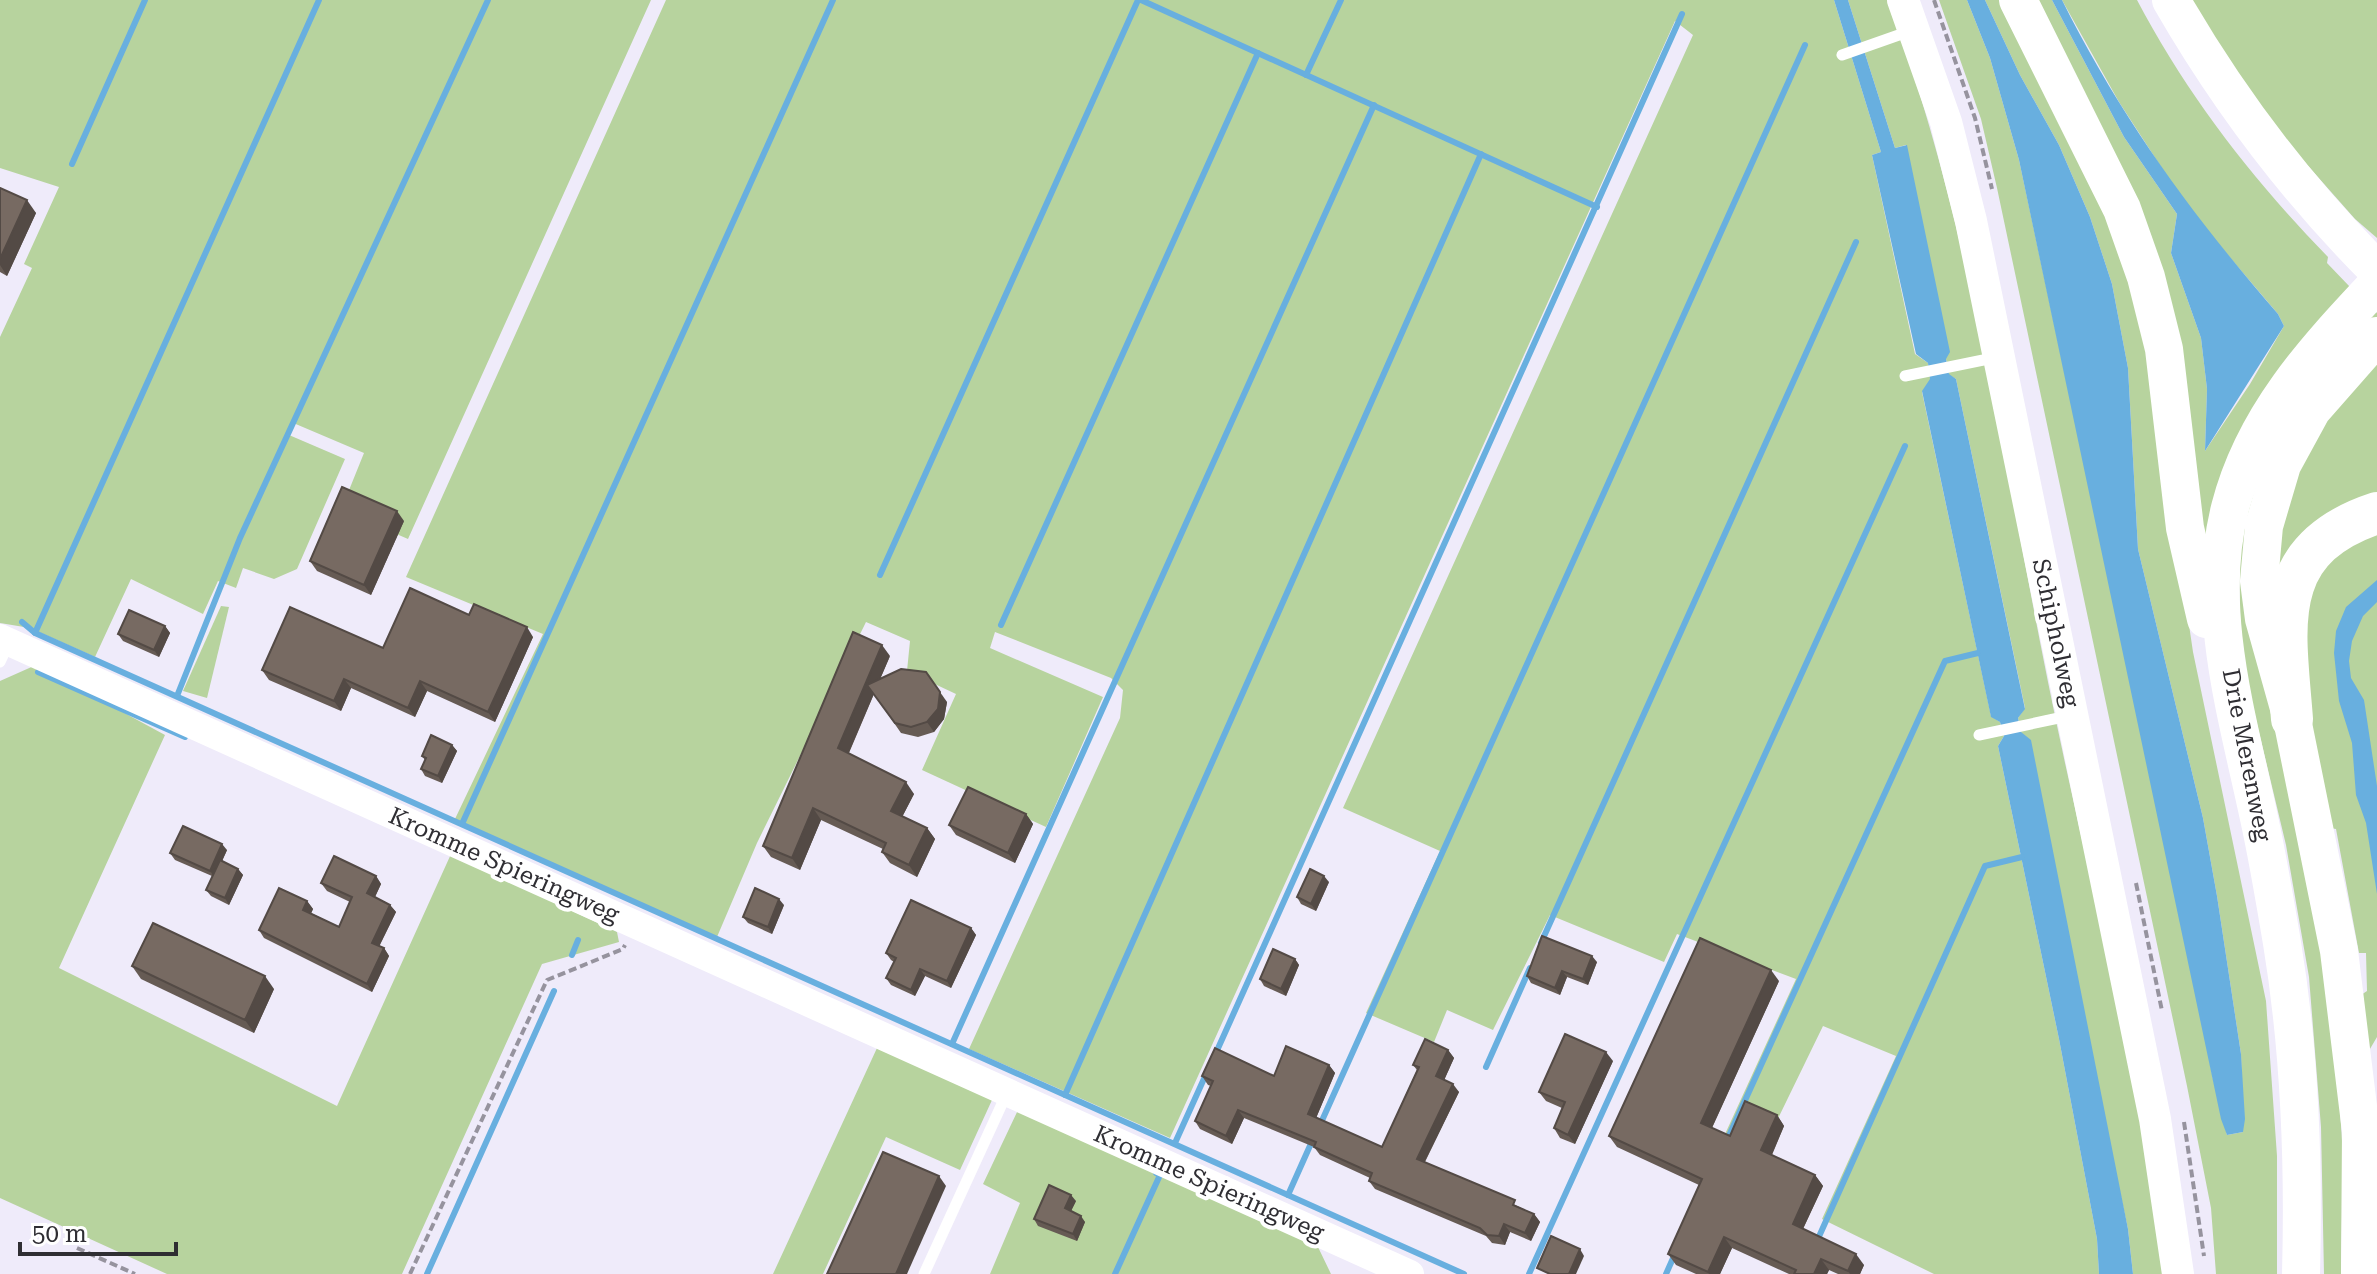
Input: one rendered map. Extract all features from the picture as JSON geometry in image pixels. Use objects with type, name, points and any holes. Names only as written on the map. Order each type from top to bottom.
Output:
[{"type":"highway","points":[[2018,0],[2122,209],[2146,277],[2166,362],[2185,528],[2194,575],[2246,760]]},
{"type":"highway","points":[[2171,0],[2225,87],[2265,143],[2365,258]]},
{"type":"highway","name":"Drie Merenweg","points":[[2301,1274],[2301,1129],[2292,1019],[2266,855],[2221,618],[2220,568],[2230,506],[2246,457],[2269,414],[2301,366],[2377,284]]},
{"type":"highway","name":"Drie Merenweg","points":[[2360,1274],[2361,1131],[2339,951],[2292,719],[2264,619],[2259,581],[2264,526],[2282,465],[2312,410],[2377,336]]},
{"type":"highway","points":[[2292,719],[2284,619],[2291,591],[2306,562],[2322,543],[2341,528],[2377,513]]},
{"type":"highway","points":[[2361,1131],[2377,1054]]},
{"type":"main road","name":"Schipholweg","points":[[1909,15],[1946,122],[1999,357],[2155,1119],[2178,1274]]},
{"type":"street","name":"Kromme Spieringweg","points":[[3,647],[1410,1274]]},
{"type":"lane","points":[[1846,53],[1865,47],[1909,15]]},
{"type":"lane","points":[[1905,376],[1999,357]]},
{"type":"lane","points":[[1979,735],[2073,715]]},
{"type":"lane","points":[[924,1274],[1007,1092]]},
{"type":"path","points":[[410,1274],[547,980],[623,949]]},
{"type":"path","points":[[77,1248],[135,1274]]},
{"type":"green space","points":[[0,0],[651,0],[408,539],[341,510],[364,453],[291,422],[265,490],[289,435],[345,459],[297,569],[274,579],[243,568],[236,588],[218,581],[203,614],[131,579],[95,657],[30,628],[0,623],[0,337],[32,268],[24,264],[59,187],[0,168]]},
{"type":"green space","points":[[666,0],[1834,0],[1881,152],[1872,155],[1915,354],[1928,363],[1931,379],[1922,392],[1991,716],[2000,722],[2004,736],[1998,746],[2059,1039],[2097,1239],[2099,1274],[1934,1274],[1822,1219],[1896,1056],[1823,1026],[1711,1256],[1677,1239],[1796,979],[1677,934],[1664,962],[1550,915],[1493,1030],[1447,1010],[1434,1042],[1366,1013],[1440,851],[1343,808],[1693,35],[1675,21],[1170,1138],[969,1049],[1120,718],[1123,690],[1111,678],[995,632],[990,648],[1103,697],[1046,827],[922,770],[956,694],[907,671],[910,641],[866,622],[757,843],[717,937],[455,819],[543,634],[406,577]]},
{"type":"green space","points":[[1848,0],[1888,0],[1941,167],[1981,338],[2048,682],[2128,1051],[2166,1274],[2133,1274],[2128,1229],[2018,718],[2025,708],[1956,379],[1949,375],[1906,145],[1895,148]]},
{"type":"green space","points":[[1939,0],[1967,0],[1990,58],[2019,160],[2227,1135],[2243,1132],[2241,1054],[2203,818],[2138,549],[2128,368],[2112,284],[2090,217],[2059,145],[2020,75],[1985,0],[2003,0],[2111,222],[2149,354],[2193,652],[2266,1001],[2277,1156],[2277,1274],[2216,1274],[2211,1208],[2187,1086],[1997,188],[1981,119]]},
{"type":"green space","points":[[2033,0],[2052,0],[2124,137],[2177,214],[2171,253],[2201,338],[2207,389],[2205,451],[2284,326],[2278,314],[2187,207],[2119,102],[2062,0],[2137,0],[2177,69],[2223,135],[2350,287],[2207,566],[2183,424]]},
{"type":"green space","points":[[2187,0],[2377,0],[2377,238],[2355,219],[2278,132]]},
{"type":"green space","points":[[2371,306],[2377,313],[2377,325],[2259,510],[2335,1030],[2343,1157],[2341,1274],[2324,1274],[2321,1127],[2309,977],[2286,845],[2241,657],[2238,521]]},
{"type":"green space","points":[[2377,350],[2377,499],[2284,578],[2270,569],[2299,453]]},
{"type":"green space","points":[[2377,525],[2377,1037],[2367,1054],[2358,997],[2367,991],[2366,953],[2359,953],[2336,829],[2330,828],[2294,658],[2316,569]]},
{"type":"green space","points":[[221,606],[229,607],[207,698],[183,691]]},
{"type":"green space","points":[[36,665],[165,735],[59,968],[337,1106],[451,854],[617,932],[619,942],[542,964],[402,1274],[167,1274],[0,1198],[0,681]]},
{"type":"green space","points":[[877,1048],[992,1100],[960,1170],[886,1137],[823,1274],[773,1274]]},
{"type":"green space","points":[[1018,1110],[1318,1247],[1331,1274],[990,1274],[1020,1203],[983,1184]]},
{"type":"water","points":[[1834,0],[1848,0],[1895,148],[1907,145],[1950,352],[1946,359],[1949,374],[1956,379],[2025,709],[2018,718],[2021,732],[2031,740],[2128,1229],[2133,1274],[2099,1274],[2097,1239],[2059,1039],[1998,746],[2004,736],[2000,722],[1991,717],[1922,391],[1930,379],[1928,363],[1916,354],[1872,155],[1881,152]]},
{"type":"water","points":[[1967,0],[1985,0],[2020,75],[2059,145],[2090,217],[2112,284],[2128,368],[2138,549],[2203,818],[2241,1054],[2243,1132],[2227,1135],[2221,1119],[2019,160],[1990,58]]},
{"type":"water","points":[[2052,0],[2062,0],[2109,85],[2160,164],[2216,240],[2278,314],[2284,326],[2205,451],[2207,389],[2201,338],[2171,253],[2177,214],[2124,137]]},
{"type":"water","points":[[2377,580],[2377,602],[2363,616],[2352,641],[2349,661],[2351,678],[2364,700],[2377,786],[2377,894],[2366,823],[2356,795],[2352,743],[2339,701],[2334,653],[2336,631],[2346,607]]},
{"type":"building","points":[[0,188],[27,200],[0,259]]},
{"type":"building","points":[[342,487],[397,511],[364,585],[310,561]]},
{"type":"building","points":[[410,588],[469,615],[474,604],[527,627],[488,712],[420,681],[408,708],[344,679],[334,701],[262,670],[290,607],[383,648]]},
{"type":"building","points":[[129,610],[165,626],[154,650],[118,634]]},
{"type":"building","points":[[853,632],[882,645],[838,748],[906,782],[891,811],[927,828],[909,865],[882,852],[886,843],[813,808],[792,858],[763,846]]},
{"type":"building","points":[[901,669],[926,672],[940,692],[938,709],[927,722],[911,727],[895,723],[867,685]]},
{"type":"building","points":[[431,735],[452,745],[438,776],[421,769],[426,758],[422,756]]},
{"type":"building","points":[[968,787],[1026,814],[1008,853],[949,825]]},
{"type":"building","points":[[183,826],[222,844],[210,871],[170,853]]},
{"type":"building","points":[[334,856],[376,876],[367,893],[390,905],[372,943],[384,948],[367,984],[259,930],[279,888],[307,901],[303,910],[339,927],[352,897],[321,883]]},
{"type":"building","points":[[220,860],[238,869],[225,898],[206,890]]},
{"type":"building","points":[[1310,869],[1324,876],[1311,904],[1297,897]]},
{"type":"building","points":[[755,888],[779,899],[768,927],[743,917]]},
{"type":"building","points":[[911,900],[971,928],[947,981],[920,969],[911,990],[886,978],[896,958],[886,953]]},
{"type":"building","points":[[153,923],[265,976],[245,1020],[132,966]]},
{"type":"building","points":[[1542,936],[1592,956],[1583,979],[1562,971],[1555,988],[1527,976]]},
{"type":"building","points":[[1700,938],[1771,970],[1701,1123],[1730,1136],[1745,1101],[1777,1115],[1761,1150],[1815,1175],[1793,1224],[1856,1254],[1848,1271],[1821,1259],[1814,1274],[1794,1274],[1796,1270],[1724,1237],[1708,1272],[1668,1254],[1702,1179],[1609,1136]]},
{"type":"building","points":[[1273,949],[1295,959],[1281,989],[1260,979]]},
{"type":"building","points":[[1565,1034],[1606,1052],[1568,1135],[1554,1128],[1565,1102],[1539,1092]]},
{"type":"building","points":[[1425,1039],[1448,1050],[1436,1076],[1453,1084],[1417,1159],[1515,1200],[1513,1205],[1534,1214],[1525,1233],[1504,1224],[1499,1236],[1487,1235],[1480,1228],[1369,1181],[1372,1173],[1314,1147],[1316,1142],[1238,1110],[1226,1136],[1195,1121],[1213,1081],[1202,1076],[1215,1048],[1274,1076],[1286,1046],[1329,1065],[1308,1114],[1382,1147],[1419,1067],[1413,1065]]},
{"type":"building","points":[[883,1152],[939,1176],[896,1274],[827,1274]]},
{"type":"building","points":[[1049,1185],[1071,1195],[1065,1208],[1081,1216],[1073,1234],[1034,1219]]},
{"type":"building","points":[[1551,1236],[1580,1249],[1569,1274],[1550,1274],[1537,1268]]},
{"type":"waterway","points":[[72,164],[145,0]]},
{"type":"waterway","points":[[35,633],[319,0]]},
{"type":"waterway","points":[[177,696],[240,538],[488,0]]},
{"type":"waterway","points":[[462,824],[833,0]]},
{"type":"waterway","points":[[880,575],[1138,0]]},
{"type":"waterway","points":[[1141,0],[1597,207]]},
{"type":"waterway","points":[[1306,75],[1341,0]]},
{"type":"waterway","points":[[1215,1055],[1682,14]]},
{"type":"waterway","points":[[1320,1125],[1805,45]]},
{"type":"waterway","points":[[1001,625],[1258,53]]},
{"type":"waterway","points":[[952,1044],[1374,105]]},
{"type":"waterway","points":[[1065,1095],[1481,154]]},
{"type":"waterway","points":[[1541,943],[1856,242]]},
{"type":"waterway","points":[[1529,1274],[1905,446]]},
{"type":"waterway","points":[[22,622],[35,633],[1464,1274]]},
{"type":"waterway","points":[[1727,1140],[1945,661],[1978,653]]},
{"type":"waterway","points":[[38,672],[185,737]]},
{"type":"waterway","points":[[1817,1241],[1985,866],[2022,857]]},
{"type":"waterway","points":[[572,955],[578,940]]},
{"type":"waterway","points":[[1486,1067],[1530,968]]},
{"type":"waterway","points":[[427,1274],[554,991]]},
{"type":"waterway","points":[[1175,1143],[1207,1072]]},
{"type":"waterway","points":[[1288,1195],[1313,1139]]},
{"type":"waterway","points":[[1115,1274],[1160,1175],[1156,1173]]},
{"type":"waterway","points":[[1666,1274],[1674,1256]]}]
